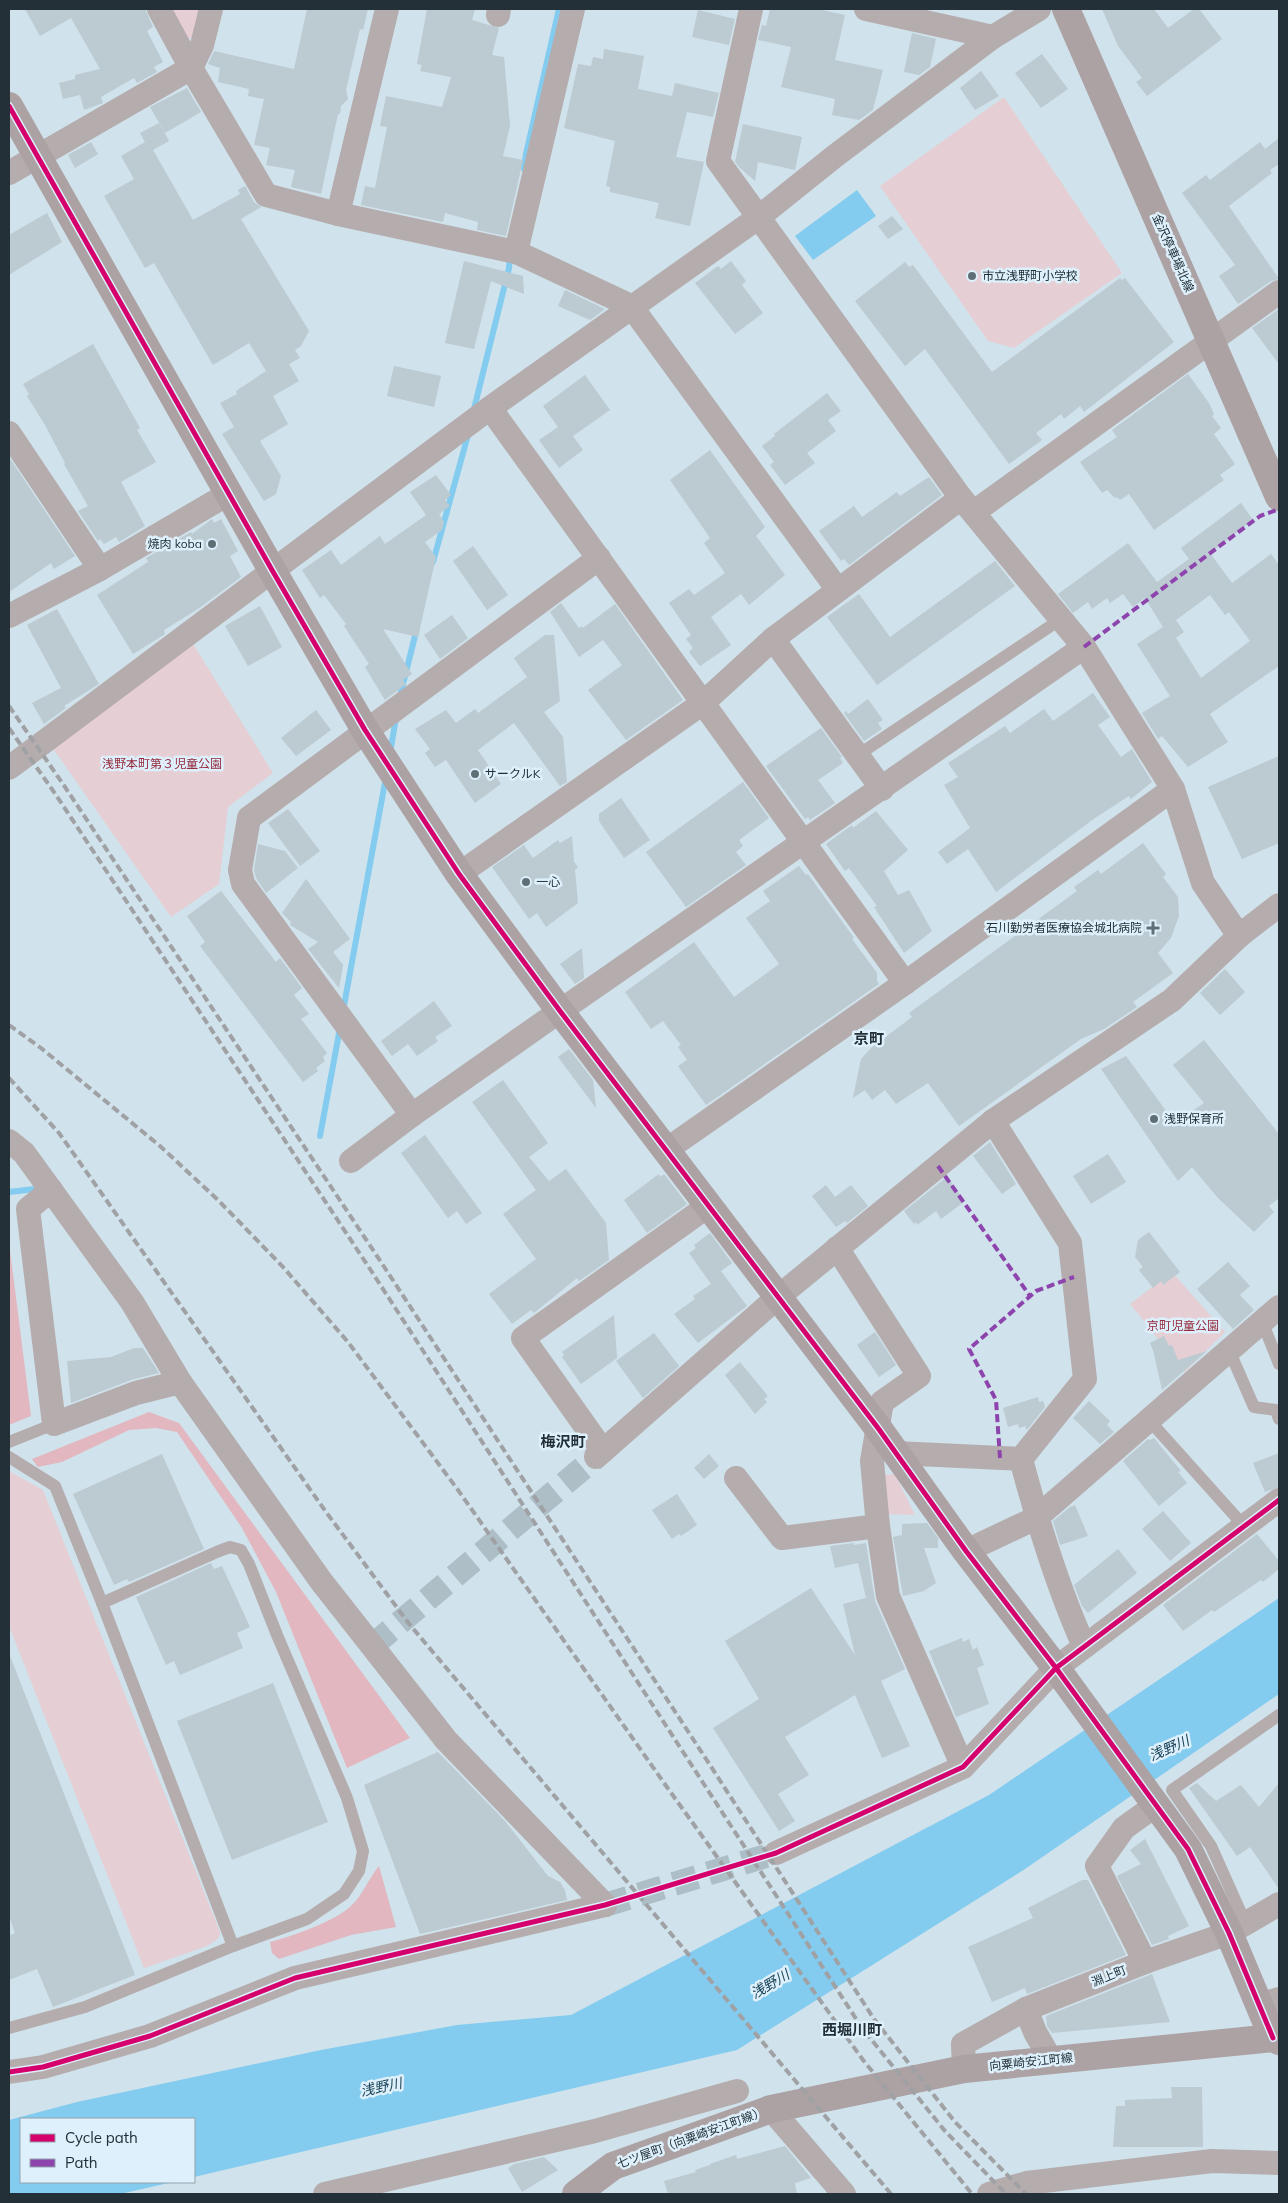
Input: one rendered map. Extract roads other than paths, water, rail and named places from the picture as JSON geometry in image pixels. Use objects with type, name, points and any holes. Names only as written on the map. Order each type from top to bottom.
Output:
[{"type":"street","points":[[158,9],[266,195],[338,214],[516,252],[631,306],[838,590]]},
{"type":"street","points":[[9,173],[191,68],[202,45],[212,9]]},
{"type":"street","points":[[338,214],[387,9]]},
{"type":"street","points":[[516,252],[573,9]]},
{"type":"street","points":[[752,9],[718,161],[968,505],[1084,647],[1173,789],[1203,882],[1239,936]]},
{"type":"street","points":[[866,9],[993,37]]},
{"type":"street","points":[[9,768],[490,408],[631,306],[759,217],[835,156],[993,37],[1039,9]]},
{"type":"street","name":"金沢停車場北線","points":[[1066,9],[1279,497]]},
{"type":"street","points":[[9,106],[228,494],[365,730],[459,874],[560,1011],[878,1428],[966,1551],[1056,1668],[1188,1849],[1237,1928],[1269,2002],[1276,2040]]},
{"type":"street","points":[[459,874],[703,703],[773,639],[838,590],[1211,341],[1279,292]]},
{"type":"street","points":[[490,408],[904,982]]},
{"type":"street","points":[[9,433],[100,570]]},
{"type":"street","points":[[9,616],[100,570],[228,494]]},
{"type":"street","points":[[412,1115],[243,884],[240,870],[249,818],[598,558]]},
{"type":"street","points":[[773,639],[882,788]]},
{"type":"street","points":[[351,1161],[412,1115],[560,1011],[1084,647]]},
{"type":"street","points":[[666,1150],[1173,789]]},
{"type":"street","points":[[708,1206],[523,1338],[599,1454],[778,1297],[992,1121],[1172,1000],[1239,936],[1279,905]]},
{"type":"street","points":[[992,1121],[1070,1243],[1085,1379],[1021,1459]]},
{"type":"street","points":[[9,1141],[24,1153],[132,1302],[180,1382],[321,1581],[446,1740],[605,1905],[295,1978],[150,2036],[42,2067],[9,2072]]},
{"type":"street","points":[[51,1190],[28,1209],[54,1424],[136,1393],[180,1382]]},
{"type":"street","points":[[838,1248],[919,1376],[882,1402],[872,1461],[878,1526],[888,1596],[963,1766]]},
{"type":"street","points":[[966,1551],[1036,1518],[1271,1314]]},
{"type":"street","points":[[895,1454],[1021,1459]]},
{"type":"street","points":[[1021,1459],[1036,1518],[1064,1602],[1084,1646]]},
{"type":"street","points":[[736,1478],[782,1538],[878,1526]]},
{"type":"street","points":[[776,1854],[963,1766],[1056,1668],[1279,1500]]},
{"type":"street","points":[[1145,1962],[1097,1866],[1124,1828],[1156,1805]]},
{"type":"street","name":"淵上町","points":[[964,2069],[963,2044],[1026,2009],[1237,1928],[1279,1904]]},
{"type":"street","points":[[1026,2009],[1034,2032],[1051,2060]]},
{"type":"street","name":"向粟崎安江町線","points":[[778,2108],[964,2069],[1276,2040]]},
{"type":"street","points":[[325,2194],[595,2131],[737,2091]]},
{"type":"street","points":[[778,2108],[844,2194]]},
{"type":"street","name":"七ツ屋町（向粟崎安江町線）","points":[[576,2194],[613,2166],[778,2108]]},
{"type":"street","points":[[989,2194],[1027,2184],[1212,2161],[1279,2163]]},
{"type":"lane","points":[[858,756],[1061,619]]},
{"type":"lane","points":[[1271,1314],[1279,1364]]},
{"type":"lane","points":[[1229,1350],[1254,1407],[1278,1411]]},
{"type":"lane","points":[[1149,1420],[1244,1526]]},
{"type":"lane","points":[[9,1442],[54,1424]]},
{"type":"lane","points":[[9,1457],[55,1486],[102,1603],[233,1946]]},
{"type":"lane","points":[[9,2028],[85,2007],[233,1946],[307,1919],[344,1894],[359,1871],[363,1852],[347,1798],[277,1636],[249,1564],[241,1550],[230,1547],[219,1551],[102,1603]]},
{"type":"lane","points":[[1237,1928],[1211,1846],[1172,1790],[1279,1715]]},
{"type":"water","points":[[857,190],[876,216],[813,260],[795,236]]},
{"type":"water","name":"浅野川","points":[[1279,1598],[1279,1694],[1025,1869],[737,2050],[195,2177],[195,2118],[20,2118],[20,2183],[169,2183],[120,2194],[9,2194],[9,2120],[77,2102],[321,2050],[457,2025],[571,2015],[989,1795]]},
{"type":"waterway","points":[[524,169],[559,9]]},
{"type":"waterway","points":[[473,413],[509,268],[510,255]]},
{"type":"waterway","points":[[433,562],[468,435]]},
{"type":"waterway","points":[[400,696],[417,628]]},
{"type":"waterway","points":[[390,753],[396,718]]},
{"type":"waterway","points":[[343,1011],[386,777]]},
{"type":"waterway","points":[[320,1136],[340,1028]]},
{"type":"waterway","points":[[9,1192],[35,1189]]},
{"type":"tunnel","points":[[372,1646],[596,1457]]},
{"type":"tunnel","points":[[605,1905],[776,1853]]},
{"type":"railway","points":[[9,706],[65,787],[381,1262],[874,2019],[955,2122],[1026,2194]]},
{"type":"railway","points":[[9,728],[56,795],[370,1269],[862,2028],[945,2131],[1006,2194]]},
{"type":"railway","points":[[9,1025],[41,1048],[160,1146],[218,1200],[283,1267],[348,1342],[458,1490],[669,1790],[863,2060],[972,2194]]},
{"type":"railway","points":[[9,1078],[59,1133],[326,1512],[410,1625],[891,2194]]},
{"type":"place","name":"市立浅野町小学校","points":[[972,276]]},
{"type":"place","name":"焼肉 koba","points":[[212,544]]},
{"type":"place","name":"サークルK","points":[[475,774]]},
{"type":"place","name":"一心","points":[[526,882]]},
{"type":"place","name":"石川勤労者医療協会城北病院","points":[[1153,928]]},
{"type":"place","name":"浅野保育所","points":[[1154,1119]]},
{"type":"district","name":"京町","points":[[869,1039]]},
{"type":"district","name":"梅沢町","points":[[563,1442]]},
{"type":"district","name":"西堀川町","points":[[852,2030]]},
{"type":"park label","name":"浅野本町第３児童公園","points":[[162,764]]},
{"type":"park label","name":"京町児童公園","points":[[1183,1326]]}]
